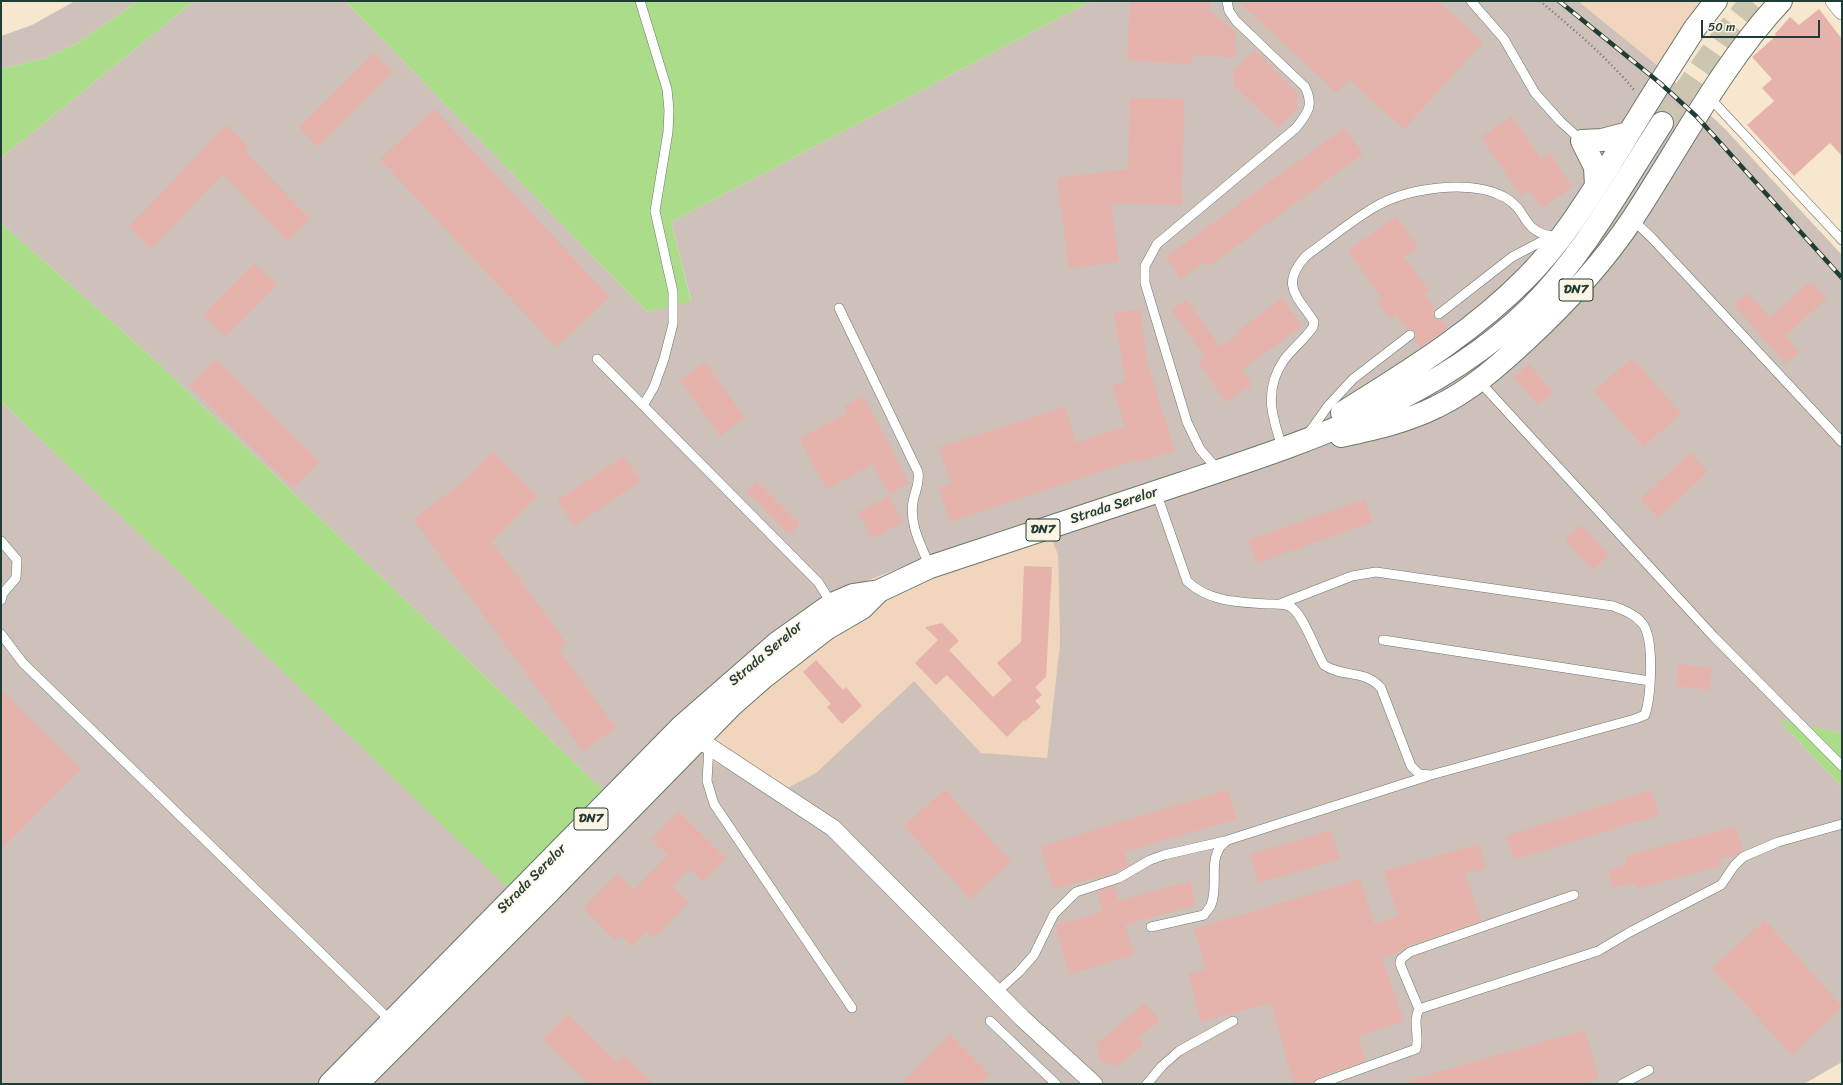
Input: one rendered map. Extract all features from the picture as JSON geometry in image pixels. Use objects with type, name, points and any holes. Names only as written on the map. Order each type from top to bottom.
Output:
[{"type":"highway","name":"DN7","points":[[1283,450],[1447,346],[1490,312],[1527,277],[1552,250],[1559,233],[1596,186],[1695,28],[1716,1]]},
{"type":"highway","name":"DN7","points":[[1283,450],[1385,426],[1412,417],[1455,397],[1479,381],[1558,310],[1591,272],[1632,219],[1709,97],[1753,34],[1781,1]]},
{"type":"highway","name":"DN7","points":[[1283,450],[1403,399],[1440,378],[1502,334],[1556,280],[1581,249],[1662,123]]},
{"type":"highway","points":[[1596,186],[1595,167],[1582,141],[1602,140],[1629,133]]},
{"type":"highway","name":"Strada Serelor","points":[[330,1084],[682,726],[777,642],[832,604],[853,595],[879,591],[930,568],[1283,450]]},
{"type":"highway","name":"Strada Serelor","points":[[357,1084],[546,895],[703,743],[764,677],[826,629],[862,608],[879,591]]},
{"type":"street","points":[[1834,1],[1842,11]]},
{"type":"street","points":[[703,743],[833,828],[1022,1018],[1094,1084]]},
{"type":"lane","points":[[640,1],[655,48],[667,96],[668,132],[655,211],[673,292],[673,324],[668,345],[654,387],[644,404]]},
{"type":"lane","points":[[1219,471],[1200,449],[1187,422],[1145,283],[1145,266],[1157,244],[1296,128],[1306,116],[1310,106],[1309,95],[1305,87],[1236,22],[1229,10],[1227,1]]},
{"type":"lane","points":[[1471,1],[1504,38],[1535,94],[1560,121],[1582,141]]},
{"type":"lane","points":[[1709,97],[1842,240]]},
{"type":"lane","points":[[1283,450],[1271,414],[1272,391],[1276,374],[1284,360],[1313,327],[1314,322],[1297,299],[1293,291],[1292,284],[1298,264],[1306,256],[1374,208],[1395,198],[1442,188],[1477,189],[1492,192],[1507,199],[1516,206],[1534,231],[1559,233]]},
{"type":"lane","points":[[1632,219],[1652,238],[1842,442]]},
{"type":"lane","points":[[1439,314],[1512,257],[1559,233]]},
{"type":"lane","points":[[840,308],[918,472],[920,482],[913,502],[913,525],[930,568]]},
{"type":"lane","points":[[1308,434],[1328,406],[1352,379],[1410,335]]},
{"type":"lane","points":[[597,359],[644,404],[818,582],[832,604]]},
{"type":"lane","points":[[1479,381],[1714,637],[1842,766]]},
{"type":"lane","points":[[1156,492],[1187,582],[1196,591],[1214,598],[1237,602],[1280,604],[1291,607],[1300,616],[1324,666],[1331,670],[1368,677],[1375,681],[1381,688],[1411,766],[1419,774],[1431,775]]},
{"type":"lane","points":[[1,541],[17,560],[16,578],[3,593],[1,600]]},
{"type":"lane","points":[[996,992],[1020,972],[1034,956],[1054,914],[1076,892],[1119,878],[1157,858],[1228,840],[1431,775],[1635,719],[1645,715],[1649,703],[1650,645],[1647,630],[1642,622],[1632,614],[1613,606],[1376,572],[1352,576],[1280,604]]},
{"type":"lane","points":[[1,634],[23,663],[392,1022]]},
{"type":"lane","points":[[1383,640],[1650,681]]},
{"type":"lane","points":[[703,743],[707,781],[714,804],[852,1008]]},
{"type":"lane","points":[[1419,1009],[1598,951],[1630,932],[1721,885],[1734,866],[1743,857],[1778,842],[1842,824]]},
{"type":"lane","points":[[1151,927],[1204,915],[1211,904],[1217,853],[1221,844],[1228,840]]},
{"type":"lane","points":[[1319,1084],[1416,1049],[1418,1041],[1415,1018],[1419,1009],[1400,964],[1401,959],[1410,952],[1574,895]]},
{"type":"lane","points":[[990,1021],[1056,1084]]},
{"type":"lane","points":[[1147,1084],[1162,1066],[1179,1051],[1233,1021]]},
{"type":"lane","points":[[1622,1084],[1649,1070]]},
{"type":"path","points":[[1540,1],[1573,29],[1623,76],[1646,105]]},
{"type":"shaded area","points":[[75,1],[138,1],[78,43],[46,58],[1,69],[1,36],[32,25]]},
{"type":"shaded area","points":[[194,1],[345,1],[647,312],[691,300],[671,222],[1091,1],[1578,1],[1658,66],[1725,129],[1842,255],[1842,733],[1780,721],[1842,787],[1842,1062],[1804,1084],[1,1084],[1,401],[509,888],[603,790],[158,363],[1,223],[1,158]],"holes":[[[1043,517],[1058,555],[1060,643],[1047,758],[981,753],[914,681],[816,773],[776,794],[715,762],[669,728],[813,610],[868,580],[990,534]]]},
{"type":"shaded area","points":[[1578,1],[1705,1],[1658,66]]},
{"type":"shaded area","points":[[1043,517],[1058,555],[1060,643],[1047,759],[981,753],[914,681],[816,773],[776,794],[715,762],[669,728],[813,610],[868,580],[990,534]]},
{"type":"green space","points":[[138,1],[194,1],[1,158],[1,69],[46,58],[78,43]]},
{"type":"green space","points":[[345,1],[1091,1],[671,222],[691,301],[647,312]]},
{"type":"green space","points":[[1,223],[158,363],[603,790],[509,889],[1,401]]},
{"type":"green space","points":[[1779,720],[1842,733],[1842,787]]},
{"type":"building","points":[[1130,1],[1210,1],[1209,11],[1236,31],[1235,58],[1192,55],[1192,64],[1127,60]]},
{"type":"building","points":[[1238,1],[1438,1],[1483,42],[1404,129],[1349,80],[1337,93]]},
{"type":"building","points":[[1819,9],[1842,39],[1842,156],[1830,143],[1794,176],[1747,125],[1774,101],[1762,88],[1772,79],[1752,57],[1776,36],[1775,34],[1790,17],[1799,25]]},
{"type":"building","points":[[1255,50],[1298,94],[1297,109],[1278,128],[1233,85],[1234,70]]},
{"type":"building","points":[[374,53],[393,72],[318,147],[299,127]]},
{"type":"building","points":[[1130,98],[1184,99],[1182,205],[1111,203],[1119,262],[1069,269],[1057,178],[1128,169]]},
{"type":"building","points":[[434,109],[610,297],[556,347],[380,159]]},
{"type":"building","points":[[1512,116],[1541,159],[1550,153],[1573,187],[1542,208],[1529,190],[1521,196],[1481,137]]},
{"type":"building","points":[[226,125],[249,147],[245,151],[310,219],[287,241],[223,174],[151,249],[129,227]]},
{"type":"building","points":[[1344,128],[1363,154],[1208,267],[1204,262],[1181,279],[1166,257]]},
{"type":"building","points":[[1396,216],[1418,247],[1404,257],[1429,291],[1424,294],[1435,309],[1433,312],[1434,317],[1437,320],[1442,319],[1448,328],[1420,348],[1414,340],[1416,335],[1412,329],[1407,330],[1396,315],[1390,319],[1378,302],[1382,299],[1348,251]]},
{"type":"building","points":[[254,263],[277,285],[226,337],[203,315]]},
{"type":"building","points":[[1808,283],[1816,286],[1827,298],[1785,336],[1799,352],[1786,364],[1734,305],[1748,293],[1770,318]]},
{"type":"building","points":[[1282,298],[1302,326],[1242,370],[1252,385],[1226,402],[1198,362],[1205,357],[1171,310],[1186,299],[1220,347],[1240,333],[1238,331]]},
{"type":"building","points":[[1140,309],[1148,365],[1175,451],[1136,463],[1136,460],[950,522],[939,488],[951,484],[939,447],[1065,407],[1076,443],[1125,426],[1112,385],[1125,381],[1114,313]]},
{"type":"building","points":[[1632,358],[1681,414],[1643,447],[1594,391]]},
{"type":"building","points":[[216,359],[320,462],[293,488],[190,386]]},
{"type":"building","points":[[705,362],[745,418],[720,436],[680,380]]},
{"type":"building","points":[[1529,364],[1553,392],[1538,405],[1514,377]]},
{"type":"building","points":[[864,396],[909,483],[889,494],[873,464],[827,489],[799,439],[847,413],[844,406]]},
{"type":"building","points":[[493,452],[538,496],[492,542],[567,644],[559,650],[616,728],[583,751],[413,519],[462,483]]},
{"type":"building","points":[[1690,453],[1708,472],[1658,518],[1640,499]]},
{"type":"building","points":[[624,456],[641,481],[574,526],[557,500]]},
{"type":"building","points":[[757,481],[800,524],[789,535],[746,491]]},
{"type":"building","points":[[889,496],[903,522],[872,539],[858,512]]},
{"type":"building","points":[[1365,499],[1373,522],[1257,563],[1248,540]]},
{"type":"building","points":[[1581,525],[1609,555],[1593,570],[1565,540]]},
{"type":"building","points":[[1024,566],[1052,567],[1046,677],[1035,687],[1042,695],[1035,701],[1041,707],[1025,721],[1024,720],[1007,737],[947,675],[936,685],[915,663],[938,640],[925,627],[942,623],[959,641],[949,650],[993,697],[1012,680],[997,663],[1021,642]]},
{"type":"building","points":[[816,660],[843,690],[846,687],[862,706],[842,724],[827,707],[831,704],[803,672]]},
{"type":"building","points":[[1678,664],[1712,668],[1709,690],[1676,686]]},
{"type":"building","points":[[1,690],[81,769],[1,850]]},
{"type":"building","points":[[945,789],[1011,862],[970,899],[904,826]]},
{"type":"building","points":[[1228,790],[1237,819],[1124,852],[1129,866],[1093,880],[1093,878],[1054,889],[1040,847]]},
{"type":"building","points":[[1651,790],[1659,815],[1514,860],[1506,836]]},
{"type":"building","points":[[678,811],[726,858],[703,882],[690,869],[672,886],[689,902],[654,938],[647,931],[632,946],[621,935],[616,941],[583,908],[617,874],[634,890],[668,855],[651,839]]},
{"type":"building","points":[[1736,826],[1743,851],[1720,859],[1722,865],[1636,889],[1634,883],[1613,888],[1608,870],[1627,864],[1625,856]]},
{"type":"building","points":[[1331,830],[1340,859],[1258,883],[1250,854]]},
{"type":"building","points":[[1479,844],[1486,868],[1465,874],[1481,921],[1408,946],[1400,952],[1382,958],[1404,1021],[1358,1037],[1366,1061],[1317,1078],[1313,1083],[1294,1084],[1271,1003],[1201,1022],[1188,974],[1206,969],[1194,929],[1360,879],[1374,924],[1398,916],[1384,871]]},
{"type":"building","points":[[1190,881],[1196,905],[1125,925],[1134,955],[1070,974],[1055,925],[1102,912],[1097,892],[1114,886],[1118,901]]},
{"type":"building","points":[[1765,920],[1842,1007],[1792,1055],[1712,968]]},
{"type":"building","points":[[1145,1003],[1160,1020],[1138,1038],[1144,1045],[1115,1068],[1109,1062],[1105,1065],[1096,1053],[1100,1050],[1095,1045]]},
{"type":"building","points":[[568,1014],[617,1062],[624,1055],[654,1084],[589,1084],[543,1039]]},
{"type":"building","points":[[1585,1030],[1599,1079],[1581,1084],[1409,1084],[1409,1080]]},
{"type":"building","points":[[950,1034],[990,1074],[981,1084],[901,1084]]},
{"type":"tunnel","points":[[1662,123],[1725,33],[1751,1]]},
{"type":"railway","points":[[1559,1],[1660,83],[1696,116],[1842,278]]}]
